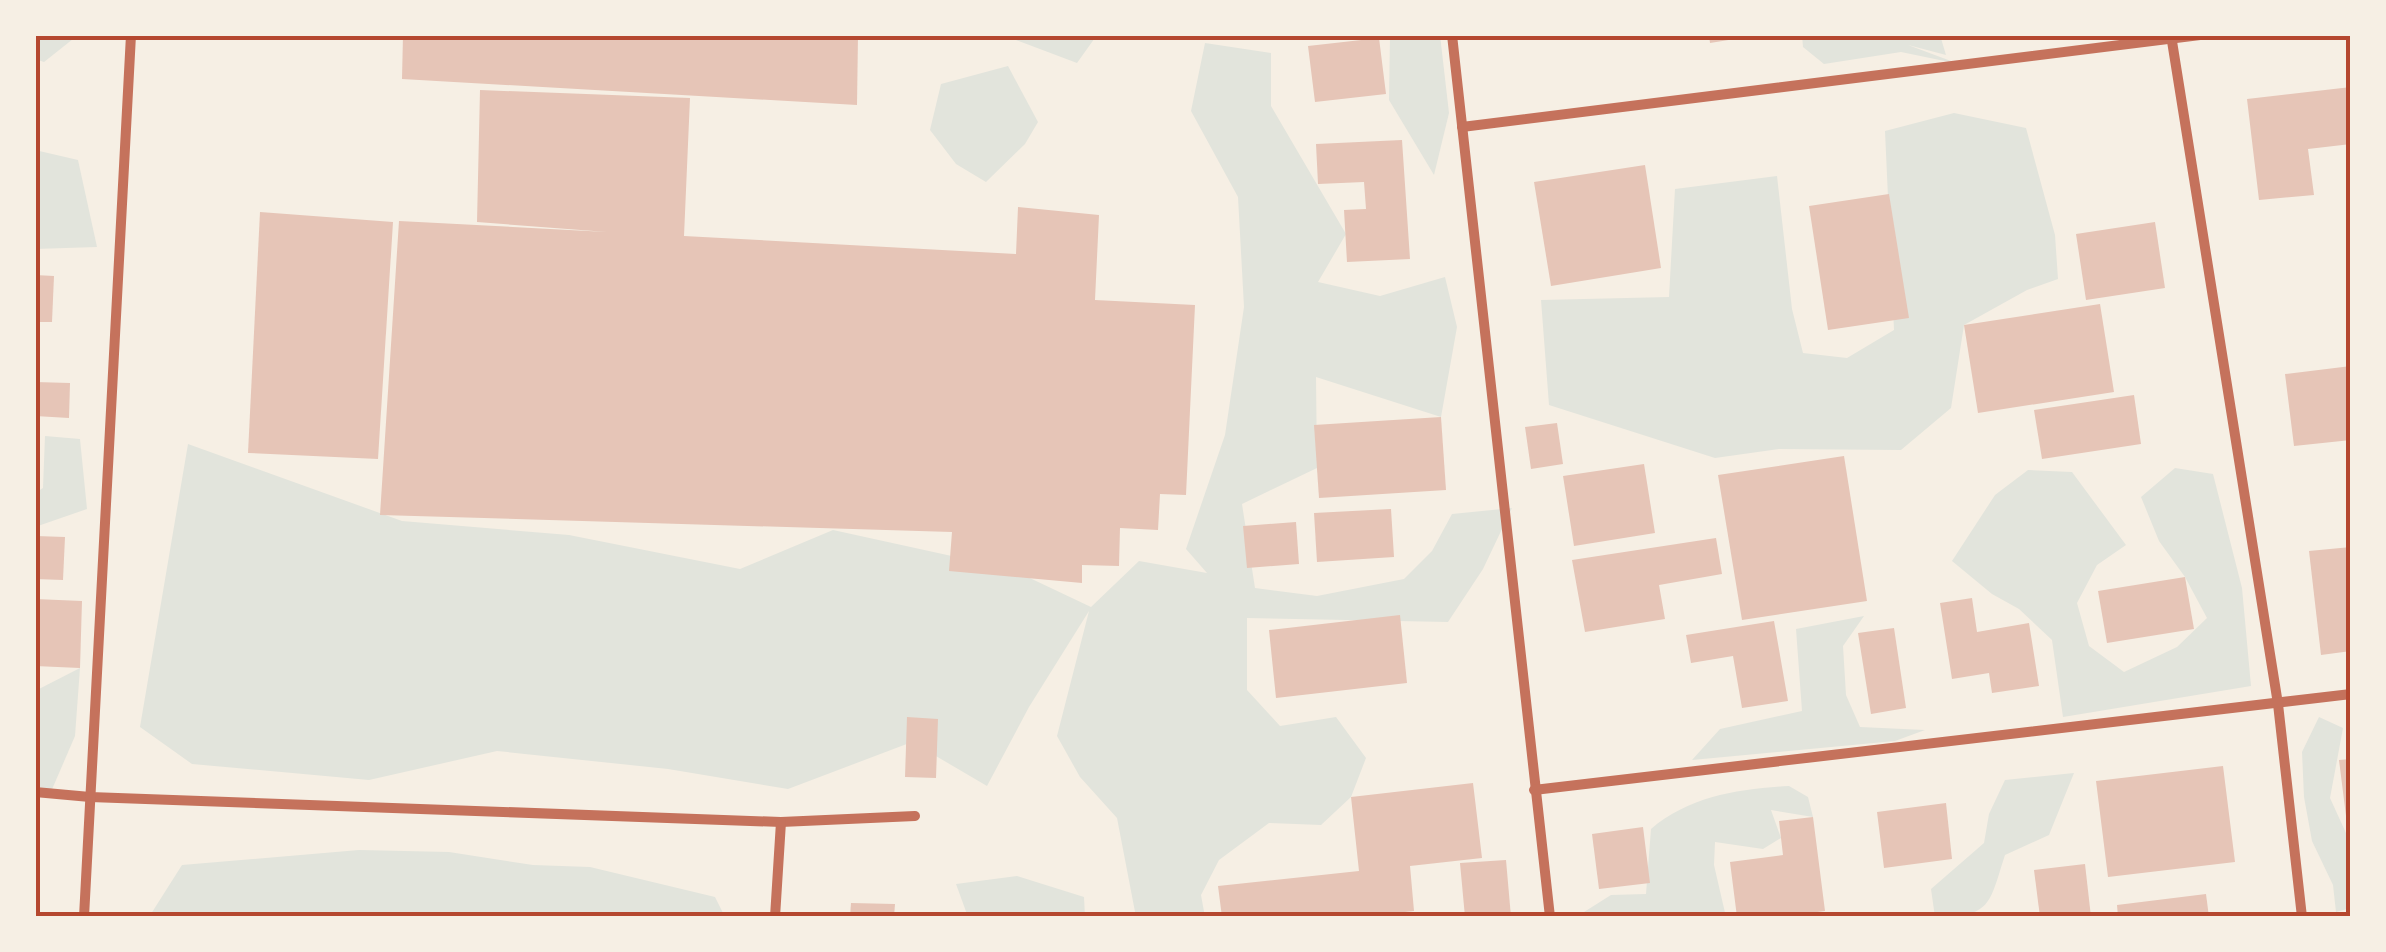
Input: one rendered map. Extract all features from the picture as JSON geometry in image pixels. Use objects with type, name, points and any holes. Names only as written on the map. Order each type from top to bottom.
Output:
[{"type":"street","points":[[84,917],[131,35]]},
{"type":"street","points":[[1452,35],[1550,917]]},
{"type":"street","points":[[1462,127],[2200,35]]},
{"type":"street","points":[[2171,37],[2278,704],[2302,917]]},
{"type":"street","points":[[1534,790],[2351,694]]},
{"type":"street","points":[[35,792],[90,798],[781,822],[916,816]]},
{"type":"street","points":[[774,917],[781,822]]},
{"type":"shaded area","points":[[35,35],[78,35],[44,62],[35,59]]},
{"type":"shaded area","points":[[1003,35],[1097,35],[1077,63]]},
{"type":"shaded area","points":[[1390,35],[1440,35],[1449,113],[1434,175],[1389,100]]},
{"type":"shaded area","points":[[1802,35],[1940,35],[1946,55],[1908,45],[1959,64],[1901,52],[1824,64],[1803,47]]},
{"type":"shaded area","points":[[1205,43],[1271,53],[1271,106],[1346,234],[1318,282],[1380,296],[1445,277],[1457,327],[1441,417],[1316,377],[1317,468],[1242,504],[1255,588],[1317,596],[1404,579],[1432,551],[1452,514],[1512,508],[1483,569],[1448,622],[1247,618],[1247,690],[1280,726],[1336,717],[1366,758],[1351,797],[1321,825],[1269,823],[1219,860],[1201,895],[1205,917],[1136,917],[1117,818],[1080,777],[1057,736],[1089,611],[1029,707],[987,786],[912,742],[788,789],[668,769],[497,751],[369,780],[192,764],[140,727],[188,444],[402,521],[569,535],[740,569],[833,530],[1011,569],[1091,607],[1139,561],[1207,573],[1186,549],[1225,435],[1244,307],[1238,197],[1191,111]]},
{"type":"shaded area","points":[[1008,66],[1038,122],[1025,144],[986,182],[956,164],[930,130],[941,84]]},
{"type":"shaded area","points":[[1954,113],[2026,128],[2055,235],[2058,279],[2027,290],[1964,325],[1951,408],[1901,450],[1779,449],[1715,458],[1549,405],[1541,300],[1669,297],[1675,189],[1777,176],[1792,309],[1803,353],[1847,358],[1894,330],[1885,131]]},
{"type":"shaded area","points":[[35,150],[78,160],[97,247],[35,249]]},
{"type":"shaded area","points":[[45,436],[80,439],[87,509],[35,527],[35,493],[43,488]]},
{"type":"shaded area","points":[[2175,468],[2213,474],[2242,588],[2251,686],[2063,717],[2052,640],[2019,609],[1992,594],[1952,561],[1995,495],[2028,470],[2072,472],[2126,545],[2097,565],[2077,603],[2089,646],[2124,672],[2177,647],[2207,618],[2185,577],[2159,541],[2141,497]]},
{"type":"shaded area","points":[[1864,616],[1843,646],[1846,695],[1860,727],[1925,730],[1895,741],[1692,760],[1720,729],[1802,711],[1796,629]]},
{"type":"shaded area","points":[[80,668],[75,736],[50,794],[35,790],[35,691]]},
{"type":"shaded area","points":[[2319,717],[2343,728],[2330,798],[2351,844],[2351,908],[2336,912],[2333,885],[2312,841],[2304,797],[2302,752]]},
{"type":"shaded area","points":[[2074,773],[2049,835],[2005,855],[1985,904],[1968,914],[1935,917],[1931,889],[1984,843],[1989,814],[2005,780]]},
{"type":"shaded area","points":[[1789,786],[1808,797],[1813,817],[1771,810],[1781,838],[1763,849],[1715,842],[1714,865],[1726,917],[1584,917],[1584,912],[1611,895],[1646,894],[1651,829],[1666,818],[1716,796]]},
{"type":"shaded area","points":[[359,850],[449,852],[533,865],[590,867],[715,897],[725,917],[149,917],[182,865]]},
{"type":"shaded area","points":[[1017,876],[1084,897],[1085,917],[968,917],[956,884]]},
{"type":"building","points":[[403,35],[858,35],[857,105],[402,79]]},
{"type":"building","points":[[1709,35],[1746,35],[1747,37],[1710,43]]},
{"type":"building","points":[[1379,38],[1386,94],[1315,102],[1308,46]]},
{"type":"building","points":[[2351,87],[2351,144],[2308,149],[2314,195],[2259,200],[2247,99]]},
{"type":"building","points":[[480,90],[690,98],[684,236],[1016,254],[1018,207],[1099,215],[1095,300],[1195,305],[1186,495],[1160,494],[1158,530],[1120,528],[1119,566],[1082,565],[1082,583],[949,571],[952,532],[380,515],[399,221],[607,232],[477,222]]},
{"type":"building","points":[[1402,140],[1410,259],[1347,262],[1344,210],[1366,209],[1364,182],[1318,184],[1316,144]]},
{"type":"building","points":[[1645,165],[1661,268],[1551,286],[1534,182]]},
{"type":"building","points":[[1889,194],[1909,318],[1828,330],[1809,206]]},
{"type":"building","points":[[260,212],[393,222],[378,459],[248,453]]},
{"type":"building","points":[[2155,222],[2165,288],[2086,300],[2076,234]]},
{"type":"building","points":[[35,275],[54,276],[52,322],[35,322]]},
{"type":"building","points":[[2100,304],[2114,392],[1978,413],[1964,325]]},
{"type":"building","points":[[2351,366],[2351,440],[2294,446],[2285,374]]},
{"type":"building","points":[[35,382],[70,383],[69,418],[35,416]]},
{"type":"building","points":[[2134,395],[2141,444],[2042,459],[2034,410]]},
{"type":"building","points":[[1441,417],[1446,490],[1319,498],[1314,425]]},
{"type":"building","points":[[1557,423],[1563,464],[1531,469],[1525,427]]},
{"type":"building","points":[[1844,456],[1867,601],[1742,620],[1718,475]]},
{"type":"building","points":[[1644,464],[1655,533],[1574,546],[1563,476]]},
{"type":"building","points":[[1391,509],[1394,557],[1317,562],[1314,513]]},
{"type":"building","points":[[1296,522],[1299,564],[1247,568],[1243,526]]},
{"type":"building","points":[[36,536],[65,537],[63,580],[35,579]]},
{"type":"building","points":[[1716,538],[1722,574],[1659,585],[1665,619],[1585,632],[1572,560]]},
{"type":"building","points":[[2351,547],[2351,651],[2321,655],[2309,551]]},
{"type":"building","points":[[2185,577],[2194,629],[2107,643],[2098,591]]},
{"type":"building","points":[[1972,598],[1977,632],[2029,623],[2039,686],[1992,693],[1989,673],[1952,679],[1940,603]]},
{"type":"building","points":[[35,599],[82,601],[80,668],[35,666]]},
{"type":"building","points":[[1400,615],[1407,683],[1276,698],[1269,630]]},
{"type":"building","points":[[1774,621],[1788,701],[1742,708],[1733,656],[1691,663],[1686,635]]},
{"type":"building","points":[[1894,628],[1906,708],[1871,714],[1858,633]]},
{"type":"building","points":[[907,717],[938,719],[936,778],[905,777]]},
{"type":"building","points":[[2351,759],[2351,840],[2349,840],[2339,760]]},
{"type":"building","points":[[2223,766],[2235,862],[2108,877],[2096,781]]},
{"type":"building","points":[[1473,783],[1482,858],[1410,866],[1414,911],[1360,917],[1222,917],[1218,886],[1359,871],[1351,797]]},
{"type":"building","points":[[1946,803],[1952,859],[1884,868],[1877,812]]},
{"type":"building","points":[[1813,817],[1825,911],[1737,917],[1730,862],[1783,855],[1779,821]]},
{"type":"building","points":[[1643,827],[1650,883],[1599,889],[1592,834]]},
{"type":"building","points":[[1506,860],[1511,917],[1465,917],[1460,863]]},
{"type":"building","points":[[2085,864],[2091,917],[2040,917],[2034,870]]},
{"type":"building","points":[[2206,894],[2209,917],[2118,917],[2117,905]]},
{"type":"building","points":[[851,903],[895,904],[894,917],[850,917]]}]
